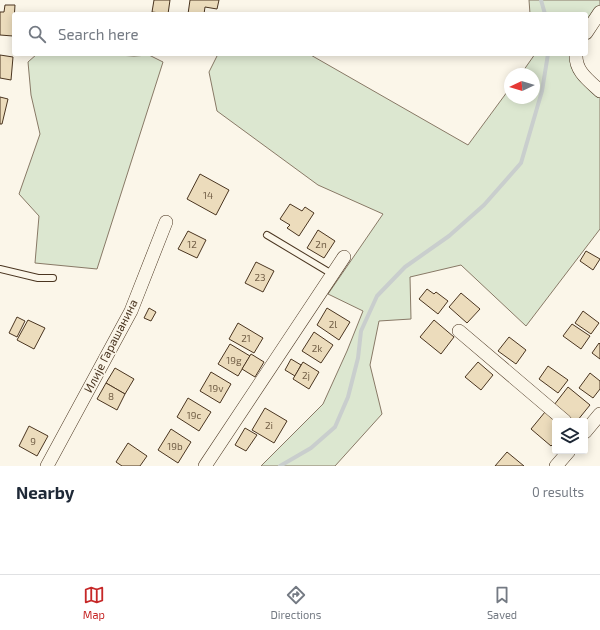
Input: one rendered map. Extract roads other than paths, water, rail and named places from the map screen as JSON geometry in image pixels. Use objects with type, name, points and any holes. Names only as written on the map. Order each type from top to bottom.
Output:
[{"type":"street","points":[[588,30],[600,12]]},
{"type":"street","points":[[576,56],[575,62],[579,70],[600,91]]},
{"type":"street","name":"Илије Гарашанина","points":[[47,466],[131,311],[166,222]]},
{"type":"street","points":[[205,466],[344,256]]},
{"type":"street","points":[[459,331],[561,418]]},
{"type":"street","points":[[588,428],[600,414]]},
{"type":"street","points":[[556,466],[566,454]]},
{"type":"lane","points":[[267,235],[332,274]]},
{"type":"lane","points":[[0,269],[38,278],[53,278]]},
{"type":"waterway","points":[[541,0],[544,12]]},
{"type":"waterway","points":[[280,466],[311,448],[335,427],[348,397],[358,358],[361,331],[377,296],[405,267],[449,236],[484,205],[521,163],[542,91],[548,56]]}]
